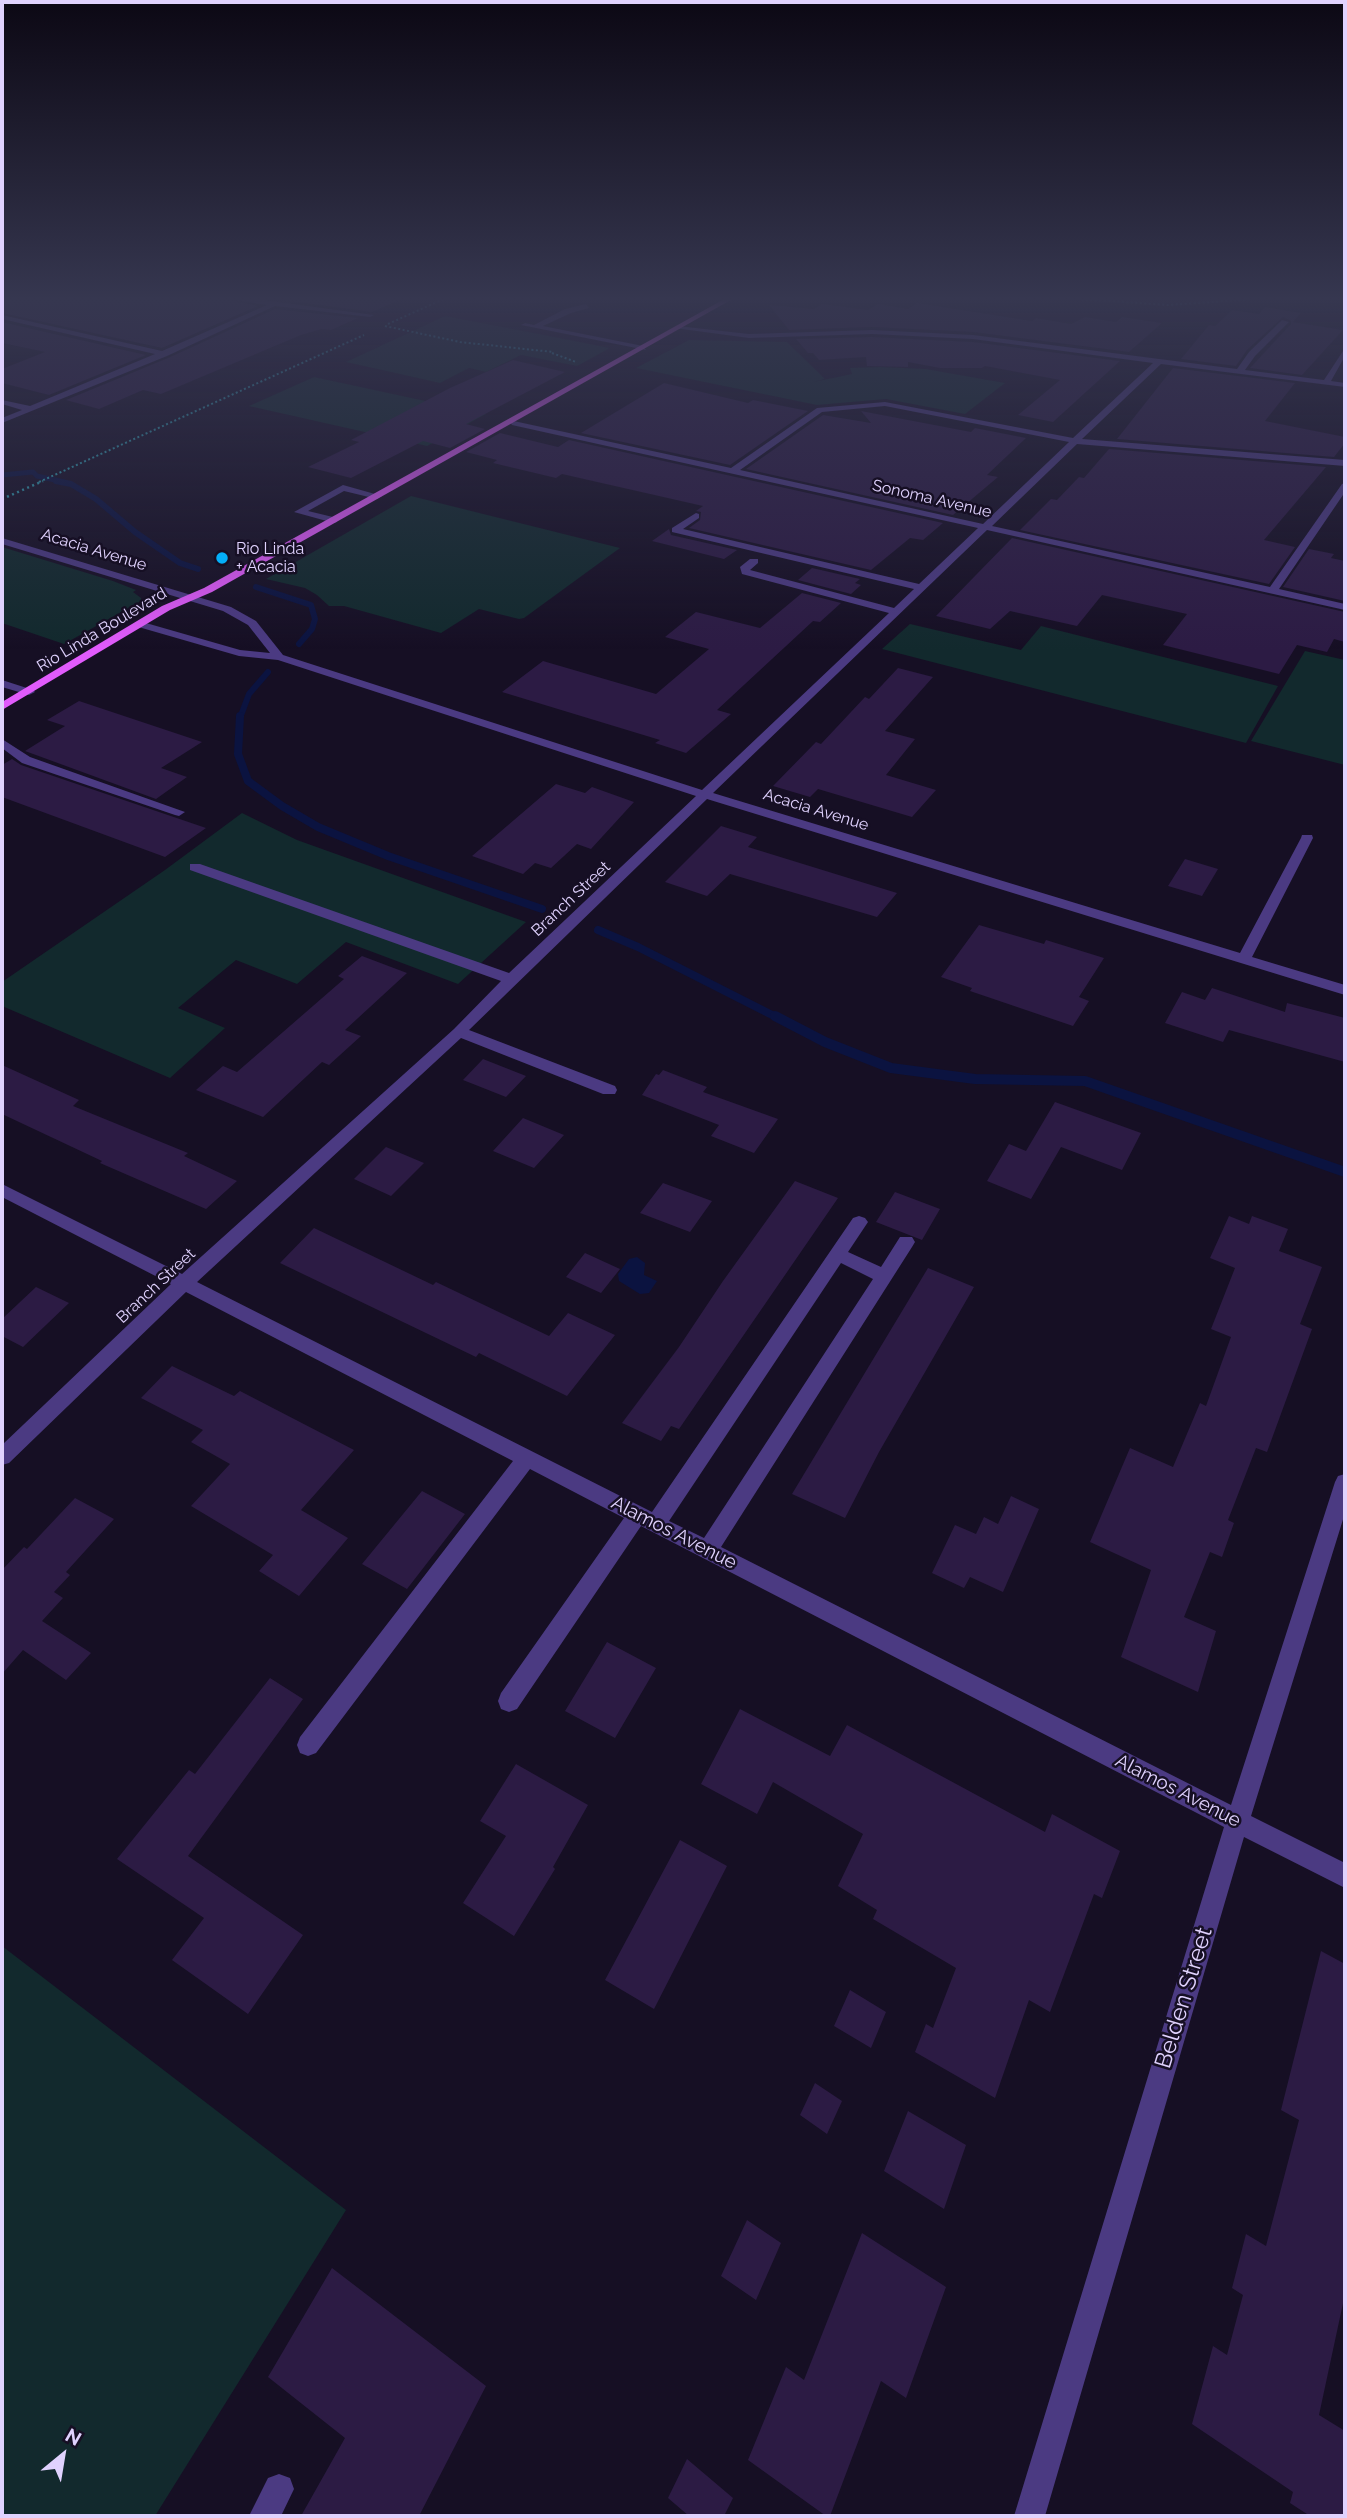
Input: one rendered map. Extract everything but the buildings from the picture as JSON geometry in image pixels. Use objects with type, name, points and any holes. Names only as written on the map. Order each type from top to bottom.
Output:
[{"type":"main road","name":"Rio Linda Boulevard","points":[[2,707],[139,624],[525,415]]},
{"type":"street","points":[[2,421],[19,415]]},
{"type":"street","points":[[733,471],[814,415]]},
{"type":"street","points":[[939,415],[1076,441],[1345,463]]},
{"type":"street","name":"Branch Street","points":[[2,1457],[185,1282],[458,1032],[1103,415]]},
{"type":"street","name":"Sonoma Avenue","points":[[512,422],[1345,607]]},
{"type":"street","points":[[1273,591],[1345,486]]},
{"type":"street","points":[[334,520],[299,512],[343,488],[377,496]]},
{"type":"street","points":[[696,516],[675,530],[922,588]]},
{"type":"street","name":"Acacia Avenue","points":[[2,541],[226,609],[252,623],[279,657]]},
{"type":"street","points":[[754,561],[744,569],[746,572],[898,612]]},
{"type":"street","name":"Acacia Avenue","points":[[139,624],[239,653],[279,657],[706,795],[1345,990]]},
{"type":"street","points":[[2,683],[29,692]]},
{"type":"street","points":[[2,743],[26,760],[178,812]]},
{"type":"street","points":[[1244,959],[1307,838]]},
{"type":"street","points":[[195,867],[511,979]]},
{"type":"street","points":[[458,1032],[608,1090]]},
{"type":"street","name":"Alamos Avenue","points":[[2,1190],[1345,1876]]},
{"type":"street","points":[[509,1701],[647,1519],[859,1222]]},
{"type":"street","points":[[708,1550],[906,1242]]},
{"type":"street","points":[[837,1254],[884,1276]]},
{"type":"street","points":[[308,1745],[527,1458]]},
{"type":"street","name":"Belden Street","points":[[1029,2516],[1238,1821],[1345,1482]]},
{"type":"street","points":[[264,2516],[279,2489]]},
{"type":"path","points":[[2,499],[188,415]]},
{"type":"green space","points":[[287,415],[485,415],[427,446]]},
{"type":"green space","points":[[411,496],[620,548],[524,618],[479,609],[441,633],[344,606],[329,606],[305,588],[266,579]]},
{"type":"green space","points":[[2,547],[113,581],[136,590],[133,592],[141,601],[64,644],[2,623]]},
{"type":"green space","points":[[910,624],[1021,650],[1041,626],[1278,686],[1246,743],[882,649]]},
{"type":"green space","points":[[1305,651],[1345,660],[1345,765],[1251,741]]},
{"type":"green space","points":[[242,813],[297,840],[526,922],[458,984],[346,942],[297,984],[236,960],[178,1008],[225,1028],[170,1078],[2,1006],[2,982],[165,870]]},
{"type":"green space","points":[[2,1946],[346,2210],[155,2516],[2,2516]]},
{"type":"shaded area","points":[[637,1257],[645,1263],[644,1275],[657,1281],[649,1293],[640,1294],[619,1281],[618,1274],[629,1259]]},
{"type":"waterway","points":[[2,475],[33,472],[37,476],[64,482]]},
{"type":"waterway","points":[[56,481],[71,484],[96,499],[135,532],[180,563],[198,569]]},
{"type":"waterway","points":[[256,587],[311,605],[315,619],[312,629],[299,644]]},
{"type":"waterway","points":[[240,718],[249,694],[268,672]]},
{"type":"waterway","points":[[240,716],[238,754],[248,781],[282,806],[318,827],[388,856],[542,909]]},
{"type":"waterway","points":[[598,930],[638,947],[778,1018]]},
{"type":"waterway","points":[[775,1016],[825,1042],[891,1068],[975,1079],[1085,1081],[1345,1172]]},
{"type":"place","name":"Rio Linda + Acacia","points":[[222,558]]}]
